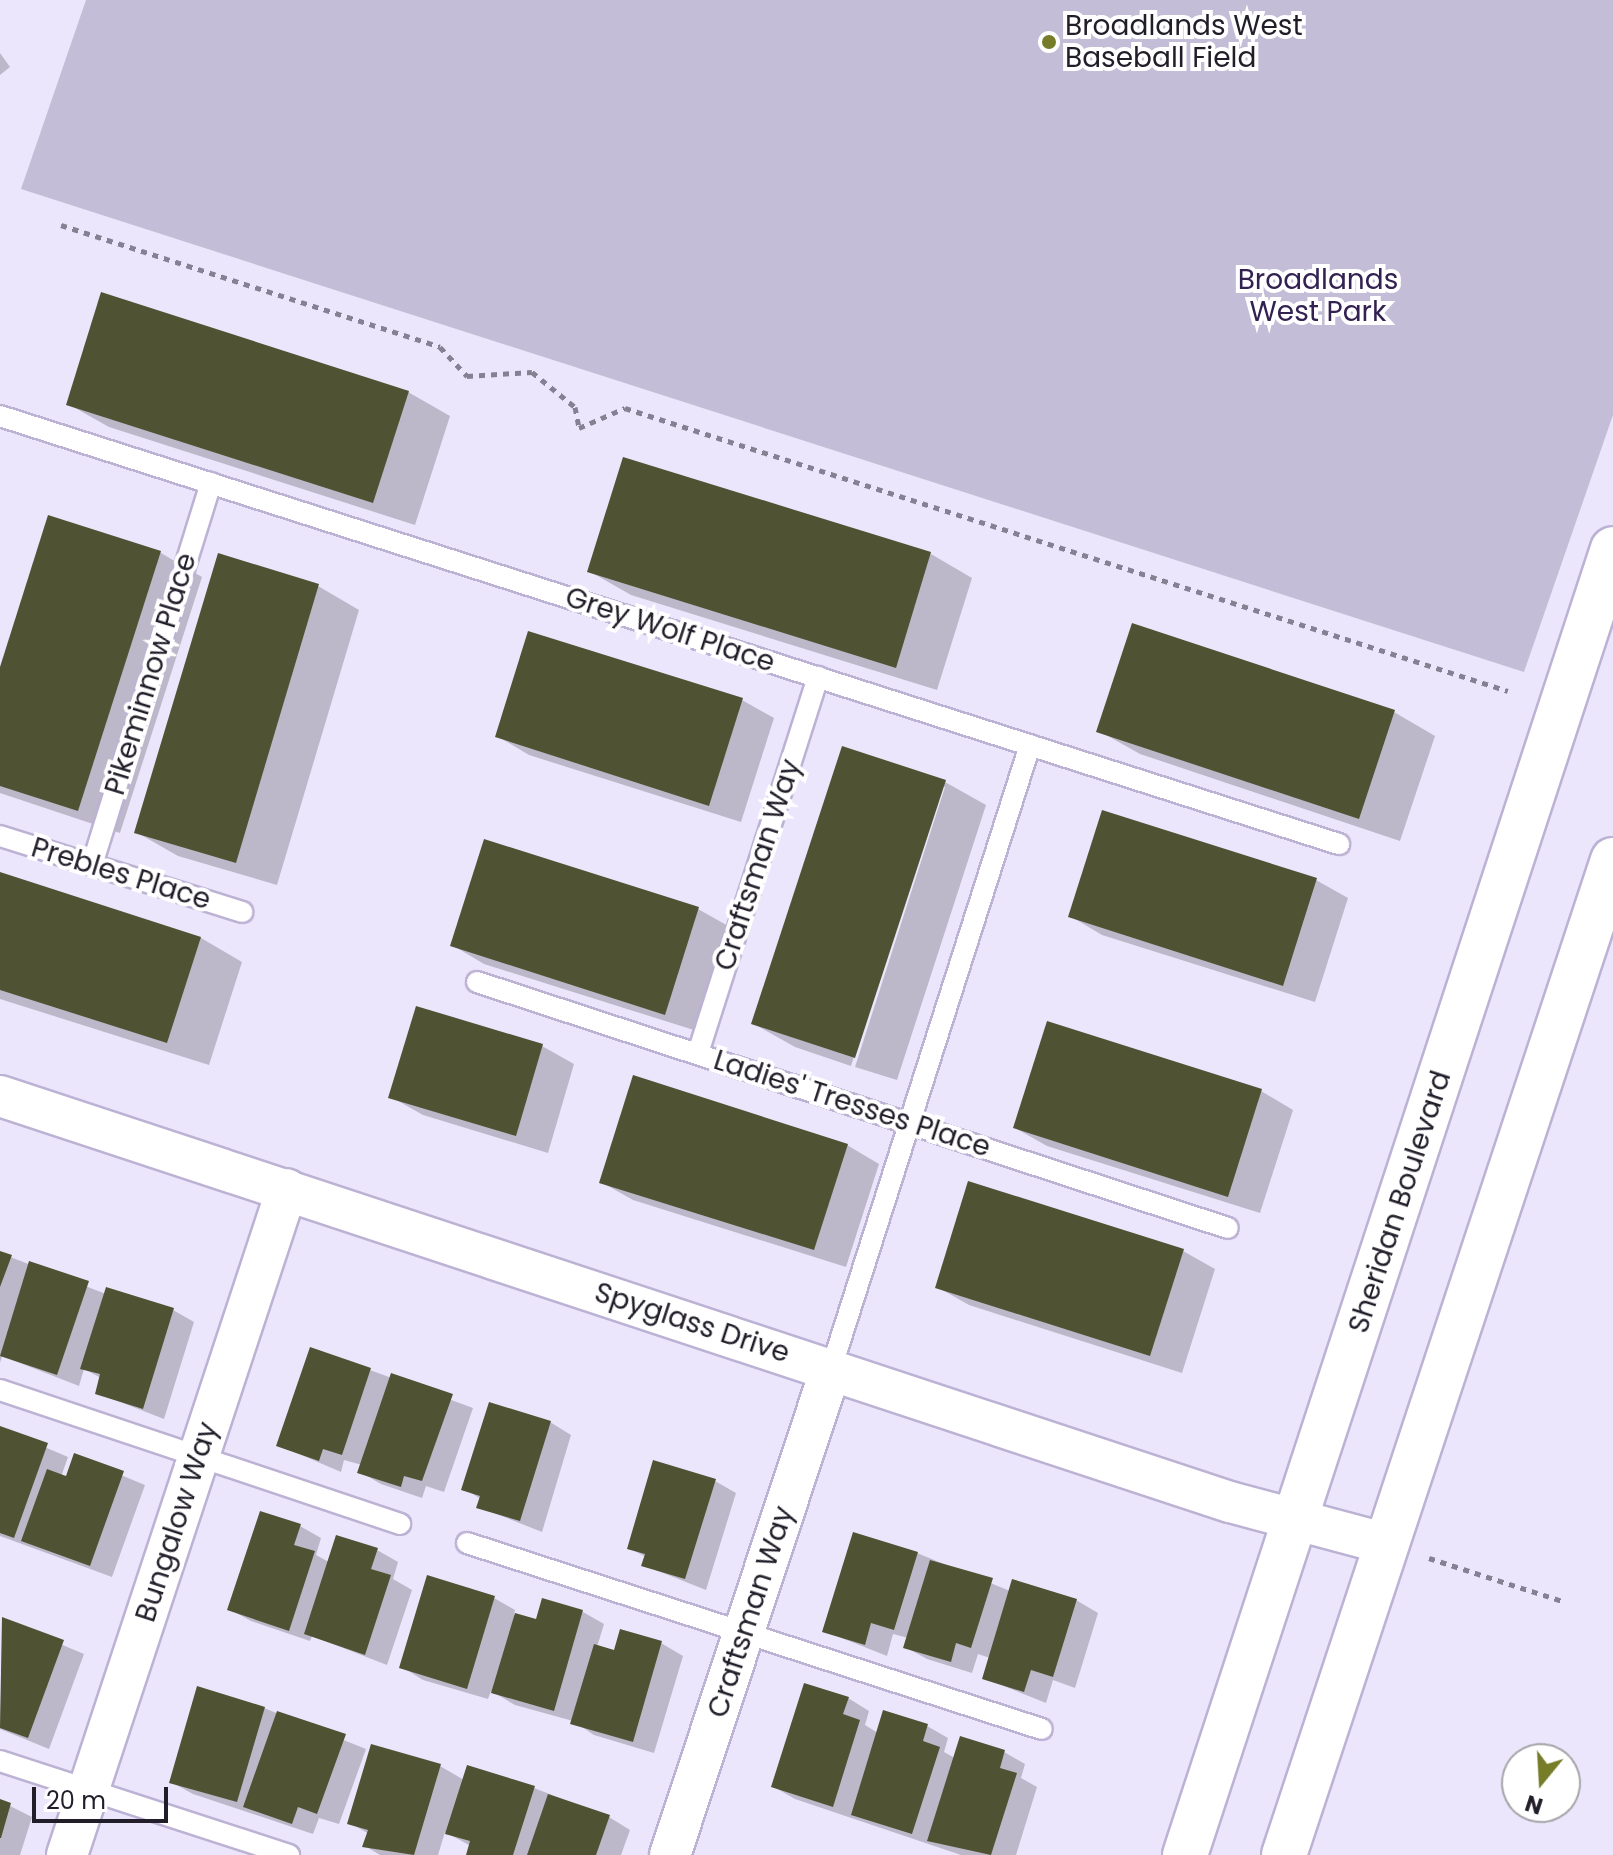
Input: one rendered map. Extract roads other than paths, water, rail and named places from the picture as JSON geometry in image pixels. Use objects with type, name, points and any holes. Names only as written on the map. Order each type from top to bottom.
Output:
[{"type":"main road","name":"Sheridan Boulevard","points":[[1185,1855],[1613,549]]},
{"type":"main road","points":[[1284,1855],[1613,860]]},
{"type":"street","name":"Spyglass Drive","points":[[0,1096],[1294,1521],[1387,1544]]},
{"type":"street","name":"Bungalow Way","points":[[67,1855],[287,1189]]},
{"type":"street","name":"Craftsman Way","points":[[670,1855],[831,1369]]},
{"type":"lane","name":"Grey Wolf Place","points":[[0,416],[1339,844]]},
{"type":"lane","name":"Pikeminnow Place","points":[[92,865],[211,483]]},
{"type":"lane","name":"Craftsman Way","points":[[698,1053],[818,677]]},
{"type":"lane","points":[[831,1369],[1030,745]]},
{"type":"lane","name":"Prebles Place","points":[[0,836],[242,912]]},
{"type":"lane","name":"Ladies' Tresses Place","points":[[477,982],[1228,1228]]},
{"type":"lane","points":[[0,1390],[400,1524]]},
{"type":"lane","points":[[467,1543],[1042,1729]]},
{"type":"lane","points":[[0,1761],[289,1855]]},
{"type":"place","name":"Broadlands West Baseball Field","points":[[1049,42]]},
{"type":"park label","name":"Broadlands West Park","points":[[1318,296]]}]
